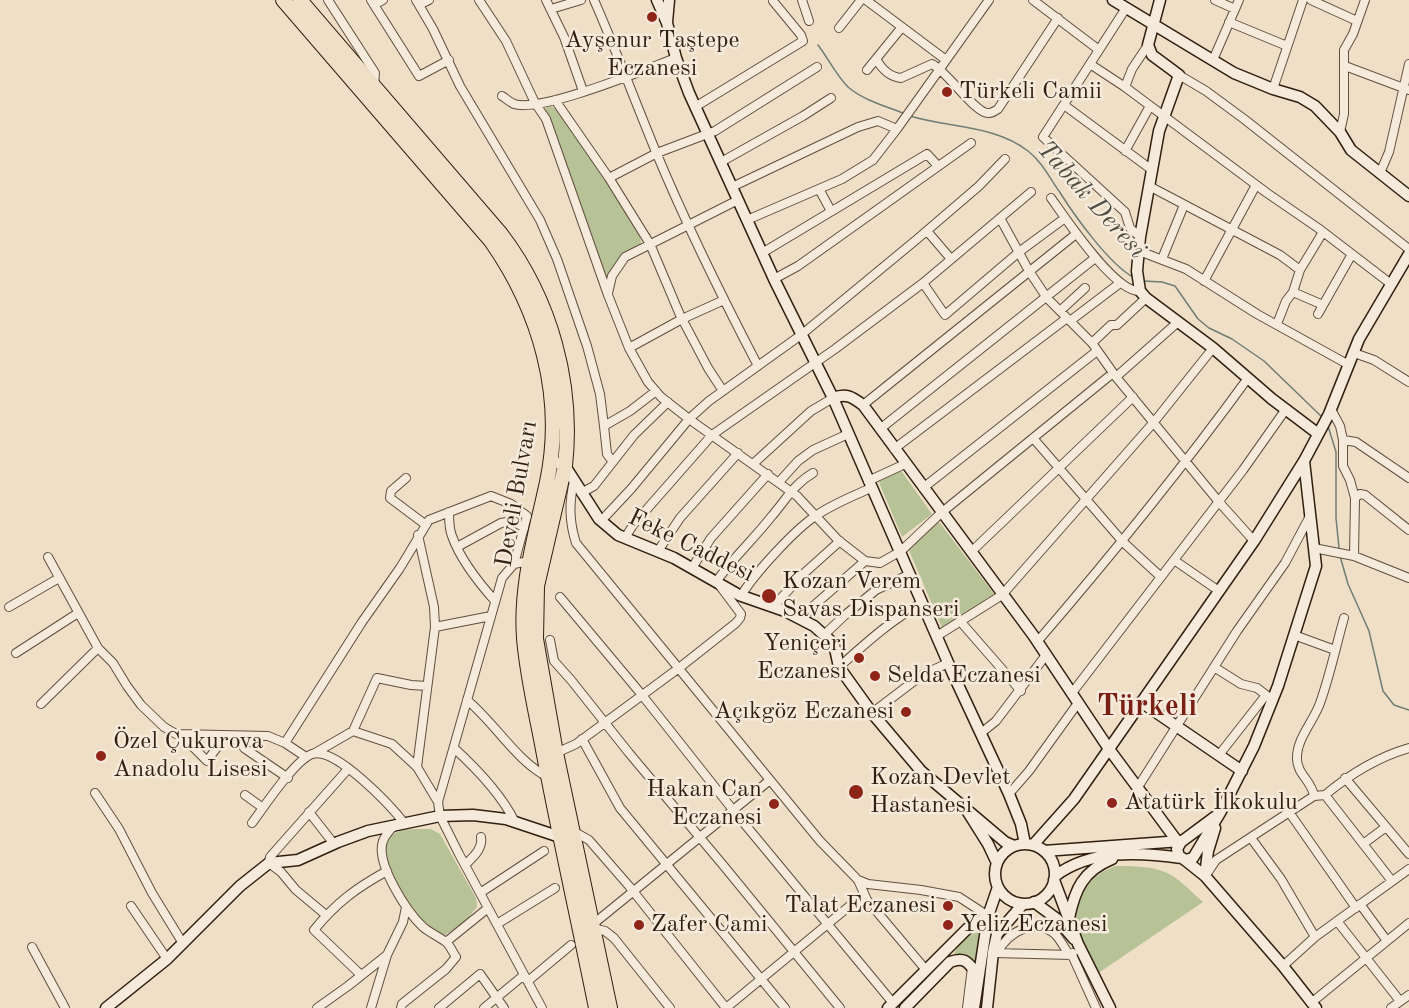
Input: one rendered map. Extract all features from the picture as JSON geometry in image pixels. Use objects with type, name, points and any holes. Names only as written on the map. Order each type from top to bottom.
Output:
[{"type":"highway","name":"Develi Bulvarı","points":[[283,0],[486,235],[507,266],[534,322],[551,382],[554,413],[551,460],[529,561],[523,602],[524,644],[548,777],[592,926],[610,1008]]},
{"type":"highway","name":"Develi Bulvarı","points":[[300,0],[501,234],[515,254],[536,293],[551,330],[563,383],[567,434],[565,466],[536,595],[538,653],[556,753],[565,833],[597,1008]]},
{"type":"street","points":[[328,0],[375,73],[374,86]]},
{"type":"street","points":[[383,0],[372,3],[419,76],[449,60]]},
{"type":"street","points":[[429,0],[418,3],[449,60],[460,86],[530,202],[557,259],[587,346],[600,394],[607,454],[613,462]]},
{"type":"street","points":[[478,0],[506,41],[535,103],[546,119],[608,295],[629,348],[648,382],[689,419],[779,482],[816,515],[840,541],[865,561],[880,563],[901,551],[941,513],[1178,322]]},
{"type":"street","points":[[546,0],[564,37],[583,91]]},
{"type":"street","points":[[550,9],[581,0]]},
{"type":"street","points":[[594,0],[657,153],[724,300],[758,366]]},
{"type":"street","points":[[657,0],[695,107],[774,279],[833,398],[948,663],[1009,794],[1021,824],[1024,845]]},
{"type":"street","points":[[667,23],[669,0]]},
{"type":"street","points":[[695,107],[803,41],[801,35],[773,0]]},
{"type":"street","points":[[802,0],[809,21]]},
{"type":"street","points":[[839,28],[861,0]]},
{"type":"street","points":[[866,0],[946,60]]},
{"type":"street","points":[[747,220],[842,179],[873,160],[989,0]]},
{"type":"street","points":[[1033,0],[1099,50]]},
{"type":"street","points":[[1113,0],[1234,73],[1308,102],[1340,132],[1351,150],[1409,196]]},
{"type":"street","points":[[1125,87],[1132,69],[1148,45],[1160,0]]},
{"type":"street","points":[[1215,0],[1235,9]]},
{"type":"street","points":[[1213,60],[1239,0]]},
{"type":"street","points":[[1273,89],[1302,0]]},
{"type":"street","points":[[1311,0],[1357,21]]},
{"type":"street","points":[[1340,132],[1344,114],[1344,50],[1365,0]]},
{"type":"street","points":[[1126,8],[1043,137],[1125,212],[1130,228],[1140,237]]},
{"type":"street","points":[[876,59],[881,68],[896,78],[901,78],[932,64],[940,68],[983,112],[988,113],[998,109],[1058,18]]},
{"type":"street","points":[[1229,22],[1287,46]]},
{"type":"street","points":[[867,70],[902,27]]},
{"type":"street","points":[[1148,45],[1152,56],[1244,119],[1409,249]]},
{"type":"street","points":[[502,96],[514,104],[555,100],[676,58]]},
{"type":"street","points":[[1090,64],[1125,87],[1391,284]]},
{"type":"street","points":[[1380,172],[1389,152],[1406,88],[1409,64]]},
{"type":"street","points":[[1345,66],[1406,88]]},
{"type":"street","points":[[609,177],[657,153],[715,131],[818,67]]},
{"type":"street","points":[[1142,292],[1137,271],[1140,237],[1159,131],[1179,75]]},
{"type":"street","points":[[721,162],[831,98]]},
{"type":"street","points":[[555,100],[609,177],[650,244],[682,319],[708,369],[723,391]]},
{"type":"street","points":[[1064,105],[1152,170]]},
{"type":"street","points":[[1125,151],[1150,106]]},
{"type":"street","points":[[732,188],[858,127],[878,122],[897,129]]},
{"type":"street","points":[[774,279],[798,266],[971,143]]},
{"type":"street","points":[[762,253],[927,154],[938,166]]},
{"type":"street","points":[[601,521],[631,489],[689,419],[723,391],[801,335],[927,231],[979,186],[1005,159]]},
{"type":"street","points":[[1204,281],[1256,185]]},
{"type":"street","points":[[1149,186],[1280,255],[1300,270]]},
{"type":"street","points":[[819,189],[831,211]]},
{"type":"street","points":[[625,538],[633,525],[712,435],[815,364],[923,283],[1031,192]]},
{"type":"street","points":[[1051,198],[1095,258],[1120,283],[1132,291],[1142,292],[1286,409],[1319,431]]},
{"type":"street","points":[[608,295],[612,276],[626,257],[738,200]]},
{"type":"street","points":[[1162,259],[1184,205]]},
{"type":"street","points":[[1000,218],[1029,271],[1047,298],[1095,347],[1114,375],[1254,541]]},
{"type":"street","points":[[923,283],[945,315],[1019,252],[1065,218]]},
{"type":"street","points":[[927,231],[951,259]]},
{"type":"street","points":[[1277,324],[1286,301],[1293,292],[1300,270],[1323,232]]},
{"type":"street","points":[[863,405],[1076,234]]},
{"type":"street","points":[[1139,251],[1186,269],[1349,365]]},
{"type":"street","points":[[1318,314],[1352,254]]},
{"type":"street","points":[[1078,944],[1057,919],[1028,903],[1008,899],[998,887],[995,879],[997,863],[1001,856],[1024,845],[1074,799],[1254,541],[1304,461],[1330,412],[1359,339],[1409,254]]},
{"type":"street","points":[[880,429],[1095,258]]},
{"type":"street","points":[[894,449],[1120,283]]},
{"type":"street","points":[[1060,310],[1085,288]]},
{"type":"street","points":[[922,488],[1095,347],[1111,325],[1117,325],[1142,292]]},
{"type":"street","points":[[1293,292],[1323,305]]},
{"type":"street","points":[[629,348],[682,319],[724,300]]},
{"type":"street","points":[[937,636],[1002,595],[1154,422],[1213,348]]},
{"type":"street","points":[[1354,352],[1374,360],[1409,382]]},
{"type":"street","points":[[1038,642],[1187,462],[1248,378]]},
{"type":"street","points":[[604,426],[630,411],[656,391]]},
{"type":"street","points":[[753,464],[811,411],[833,398],[844,394],[863,405],[922,488],[1038,642],[1109,748],[1180,841]]},
{"type":"street","points":[[971,552],[1133,397]]},
{"type":"street","points":[[581,493],[594,486],[634,435],[668,402]]},
{"type":"street","points":[[1072,693],[1219,502],[1286,409]]},
{"type":"street","points":[[1330,412],[1340,426],[1343,440],[1343,466],[1355,498],[1354,556]]},
{"type":"street","points":[[779,482],[798,461],[813,450],[848,434]]},
{"type":"street","points":[[1033,438],[1123,542],[1161,577]]},
{"type":"street","points":[[1343,440],[1356,442],[1409,478]]},
{"type":"street","points":[[658,551],[680,518],[738,453]]},
{"type":"street","points":[[551,460],[565,466]]},
{"type":"street","points":[[1190,856],[1220,813],[1242,771],[1294,635],[1316,566],[1304,461]]},
{"type":"street","points":[[741,596],[770,560],[816,515],[905,464]]},
{"type":"street","name":"Feke Caddesi","points":[[565,466],[601,521],[625,538],[658,551],[741,596],[774,606],[802,619],[824,635],[834,644],[839,667],[872,713],[921,771],[1005,842],[1024,845]]},
{"type":"street","points":[[556,753],[582,739],[679,668],[740,618],[741,614],[718,583],[747,542],[770,519],[790,492],[802,479],[813,473]]},
{"type":"street","points":[[692,568],[711,538],[768,474]]},
{"type":"street","points":[[406,478],[391,491],[390,498],[426,525]]},
{"type":"street","points":[[574,481],[569,502],[571,526],[576,543],[820,841],[858,880],[867,900],[926,969]]},
{"type":"street","points":[[1355,498],[1360,494],[1365,495],[1409,530]]},
{"type":"street","points":[[285,743],[429,520],[491,496],[511,504],[527,516],[514,564],[502,578],[438,802]]},
{"type":"street","points":[[449,512],[451,534],[456,547],[483,588],[495,601]]},
{"type":"street","points":[[1138,787],[1214,667],[1285,562],[1310,516]]},
{"type":"street","points":[[456,547],[501,523],[513,521],[524,528]]},
{"type":"street","points":[[417,768],[435,627],[434,607],[418,535]]},
{"type":"street","points":[[774,606],[801,576],[840,541]]},
{"type":"street","points":[[1314,548],[1354,556],[1409,578]]},
{"type":"street","points":[[48,557],[98,648],[113,663],[141,705],[164,727],[180,734],[207,761],[218,746],[222,735]]},
{"type":"street","points":[[1174,560],[1219,591]]},
{"type":"street","points":[[514,564],[529,561]]},
{"type":"street","points":[[802,619],[865,561]]},
{"type":"street","points":[[824,635],[876,590],[910,574]]},
{"type":"street","points":[[9,607],[59,578]]},
{"type":"street","points":[[560,597],[642,695],[890,1006],[967,929],[988,916]]},
{"type":"street","points":[[839,667],[898,616],[922,603]]},
{"type":"street","points":[[16,653],[78,613]]},
{"type":"street","points":[[435,627],[491,616]]},
{"type":"street","points":[[1314,796],[1311,785],[1302,775],[1296,756],[1319,704],[1344,618]]},
{"type":"street","points":[[960,621],[1021,691]]},
{"type":"street","points":[[1294,635],[1335,650]]},
{"type":"street","points":[[550,640],[554,661],[840,1008]]},
{"type":"street","points":[[42,704],[98,648]]},
{"type":"street","points":[[981,733],[996,721],[1021,691],[1046,655]]},
{"type":"street","points":[[872,713],[922,675],[948,663]]},
{"type":"street","points":[[1214,667],[1241,684],[1257,688],[1269,698]]},
{"type":"street","points":[[252,823],[306,757],[352,731],[377,678],[427,686]]},
{"type":"street","points":[[1219,755],[1269,698]]},
{"type":"street","points":[[467,700],[481,711],[535,771],[548,777]]},
{"type":"street","points":[[1142,702],[1242,771]]},
{"type":"street","points":[[1009,794],[1029,771],[1078,703]]},
{"type":"street","points":[[352,731],[383,739],[392,744],[417,768],[438,802],[440,816],[542,1008]]},
{"type":"street","points":[[180,734],[268,736],[285,743],[306,757]]},
{"type":"street","points":[[246,736],[244,748],[288,778]]},
{"type":"street","points":[[582,739],[620,808],[785,1008]]},
{"type":"street","points":[[454,748],[507,806],[515,822]]},
{"type":"street","points":[[1205,876],[1216,860],[1314,796],[1325,795],[1345,778],[1389,754],[1409,748]]},
{"type":"street","points":[[315,753],[326,755],[372,787],[399,825]]},
{"type":"street","points":[[269,863],[270,857],[348,769]]},
{"type":"street","points":[[1345,778],[1409,854]]},
{"type":"street","points":[[670,1008],[614,938],[605,931],[592,926],[770,780]]},
{"type":"street","points":[[95,793],[119,829],[152,893],[182,942]]},
{"type":"street","points":[[245,795],[263,808]]},
{"type":"street","points":[[1325,795],[1392,881]]},
{"type":"street","points":[[966,809],[997,863]]},
{"type":"street","points":[[309,812],[334,844]]},
{"type":"street","points":[[1289,812],[1358,906],[1387,941]]},
{"type":"street","points":[[1190,856],[1179,856],[1177,849],[1180,841],[1220,813]]},
{"type":"street","points":[[1205,876],[1209,851],[1220,813]]},
{"type":"street","points":[[106,1008],[167,959],[240,886],[269,863],[298,860],[368,831],[440,816],[473,815],[515,822],[589,840],[633,891],[726,1008],[864,894]]},
{"type":"street","points":[[399,825],[382,844],[387,871],[406,907],[421,926],[446,942],[456,957],[446,969],[402,1004],[401,1008]]},
{"type":"street","points":[[1362,844],[1386,827]]},
{"type":"street","points":[[465,865],[476,854],[482,843],[481,837]]},
{"type":"street","points":[[1251,838],[1281,879],[1315,937]]},
{"type":"street","points":[[1024,845],[1044,851],[1188,840],[1194,844],[1190,856]]},
{"type":"street","points":[[480,893],[544,851]]},
{"type":"street","points":[[1044,851],[1052,862],[1054,878],[1078,944],[1110,1008]]},
{"type":"street","points":[[987,1008],[998,934],[1028,903],[1047,894],[1054,878],[1082,860],[1142,854],[1190,856]]},
{"type":"street","points":[[1069,918],[1077,890],[1087,875],[1103,863],[1120,855]]},
{"type":"street","points":[[1190,856],[1314,1005],[1409,923]]},
{"type":"street","points":[[269,863],[326,915]]},
{"type":"street","points":[[1283,966],[1315,937],[1409,869]]},
{"type":"street","points":[[362,975],[314,930],[326,915],[359,886],[387,871]]},
{"type":"street","points":[[858,880],[868,884],[959,897],[988,916]]},
{"type":"street","points":[[967,1008],[988,916],[998,887]]},
{"type":"street","points":[[496,924],[555,888]]},
{"type":"street","points":[[131,906],[167,959]]},
{"type":"street","points":[[371,1008],[387,955],[403,922],[406,907]]},
{"type":"street","points":[[446,942],[488,908]]},
{"type":"street","points":[[1337,921],[1400,1001]]},
{"type":"street","points":[[995,953],[1010,935],[1026,928],[1043,928],[1056,935],[1070,955],[1096,1008]]},
{"type":"street","points":[[1070,955],[1078,944]]},
{"type":"street","points":[[484,1008],[571,945]]},
{"type":"street","points":[[32,947],[65,1008]]},
{"type":"street","points":[[995,953],[1070,955]]},
{"type":"street","points":[[317,1008],[387,955]]},
{"type":"street","points":[[904,1008],[950,962],[959,958],[967,961],[975,971],[974,1008]]},
{"type":"street","points":[[439,1008],[480,974],[504,1008]]},
{"type":"street","points":[[1086,987],[1096,979]]},
{"type":"street","points":[[1391,1008],[1409,994]]},
{"type":"green space","points":[[549,105],[557,110],[603,174],[640,237],[641,243],[620,258],[607,281],[581,212],[551,120],[545,109]]},
{"type":"green space","points":[[902,472],[932,514],[902,537],[878,480]]},
{"type":"green space","points":[[937,522],[994,594],[942,628],[908,548]]},
{"type":"green space","points":[[431,829],[440,834],[476,898],[477,907],[463,924],[445,935],[428,926],[414,913],[394,877],[386,856],[385,847],[390,836],[403,830]]},
{"type":"green space","points":[[1115,866],[1145,867],[1168,873],[1203,902],[1097,974],[1075,929],[1072,908],[1079,892],[1092,879]]},
{"type":"green space","points":[[970,932],[979,933],[975,964],[964,955],[954,954],[959,944]]},
{"type":"waterway","name":"Tabak Deresi","points":[[818,45],[840,77],[854,92],[903,113]]},
{"type":"waterway","name":"Tabak Deresi","points":[[910,116],[1001,136],[1028,151],[1041,165],[1093,238],[1113,261],[1133,277]]},
{"type":"waterway","name":"Tabak Deresi","points":[[1143,281],[1162,282],[1175,286],[1198,319],[1264,361],[1322,417]]},
{"type":"waterway","name":"Tabak Deresi","points":[[1328,426],[1336,452],[1336,518],[1339,548]]},
{"type":"waterway","name":"Tabak Deresi","points":[[1340,556],[1348,584],[1369,631],[1383,691],[1394,705],[1409,710]]},
{"type":"place","name":"Ayşenur Taştepe Eczanesi","points":[[652,17]]},
{"type":"place","name":"Türkeli Camii","points":[[947,92]]},
{"type":"place","name":"Kozan Verem Savas Dispanseri","points":[[769,596]]},
{"type":"place","name":"Yeniçeri Eczanesi","points":[[859,658]]},
{"type":"place","name":"Selda Eczanesi","points":[[875,676]]},
{"type":"place","name":"Açıkgöz Eczanesi","points":[[906,712]]},
{"type":"place","name":"Özel Çukurova Anadolu Lisesi","points":[[101,756]]},
{"type":"place","name":"Kozan Devlet Hastanesi","points":[[856,792]]},
{"type":"place","name":"Atatürk İlkokulu","points":[[1112,803]]},
{"type":"place","name":"Hakan Can Eczanesi","points":[[774,804]]},
{"type":"place","name":"Talat Eczanesi","points":[[948,906]]},
{"type":"place","name":"Zafer Cami","points":[[639,925]]},
{"type":"place","name":"Yeliz Eczanesi","points":[[948,925]]},
{"type":"district","name":"Türkeli","points":[[1147,707]]}]
